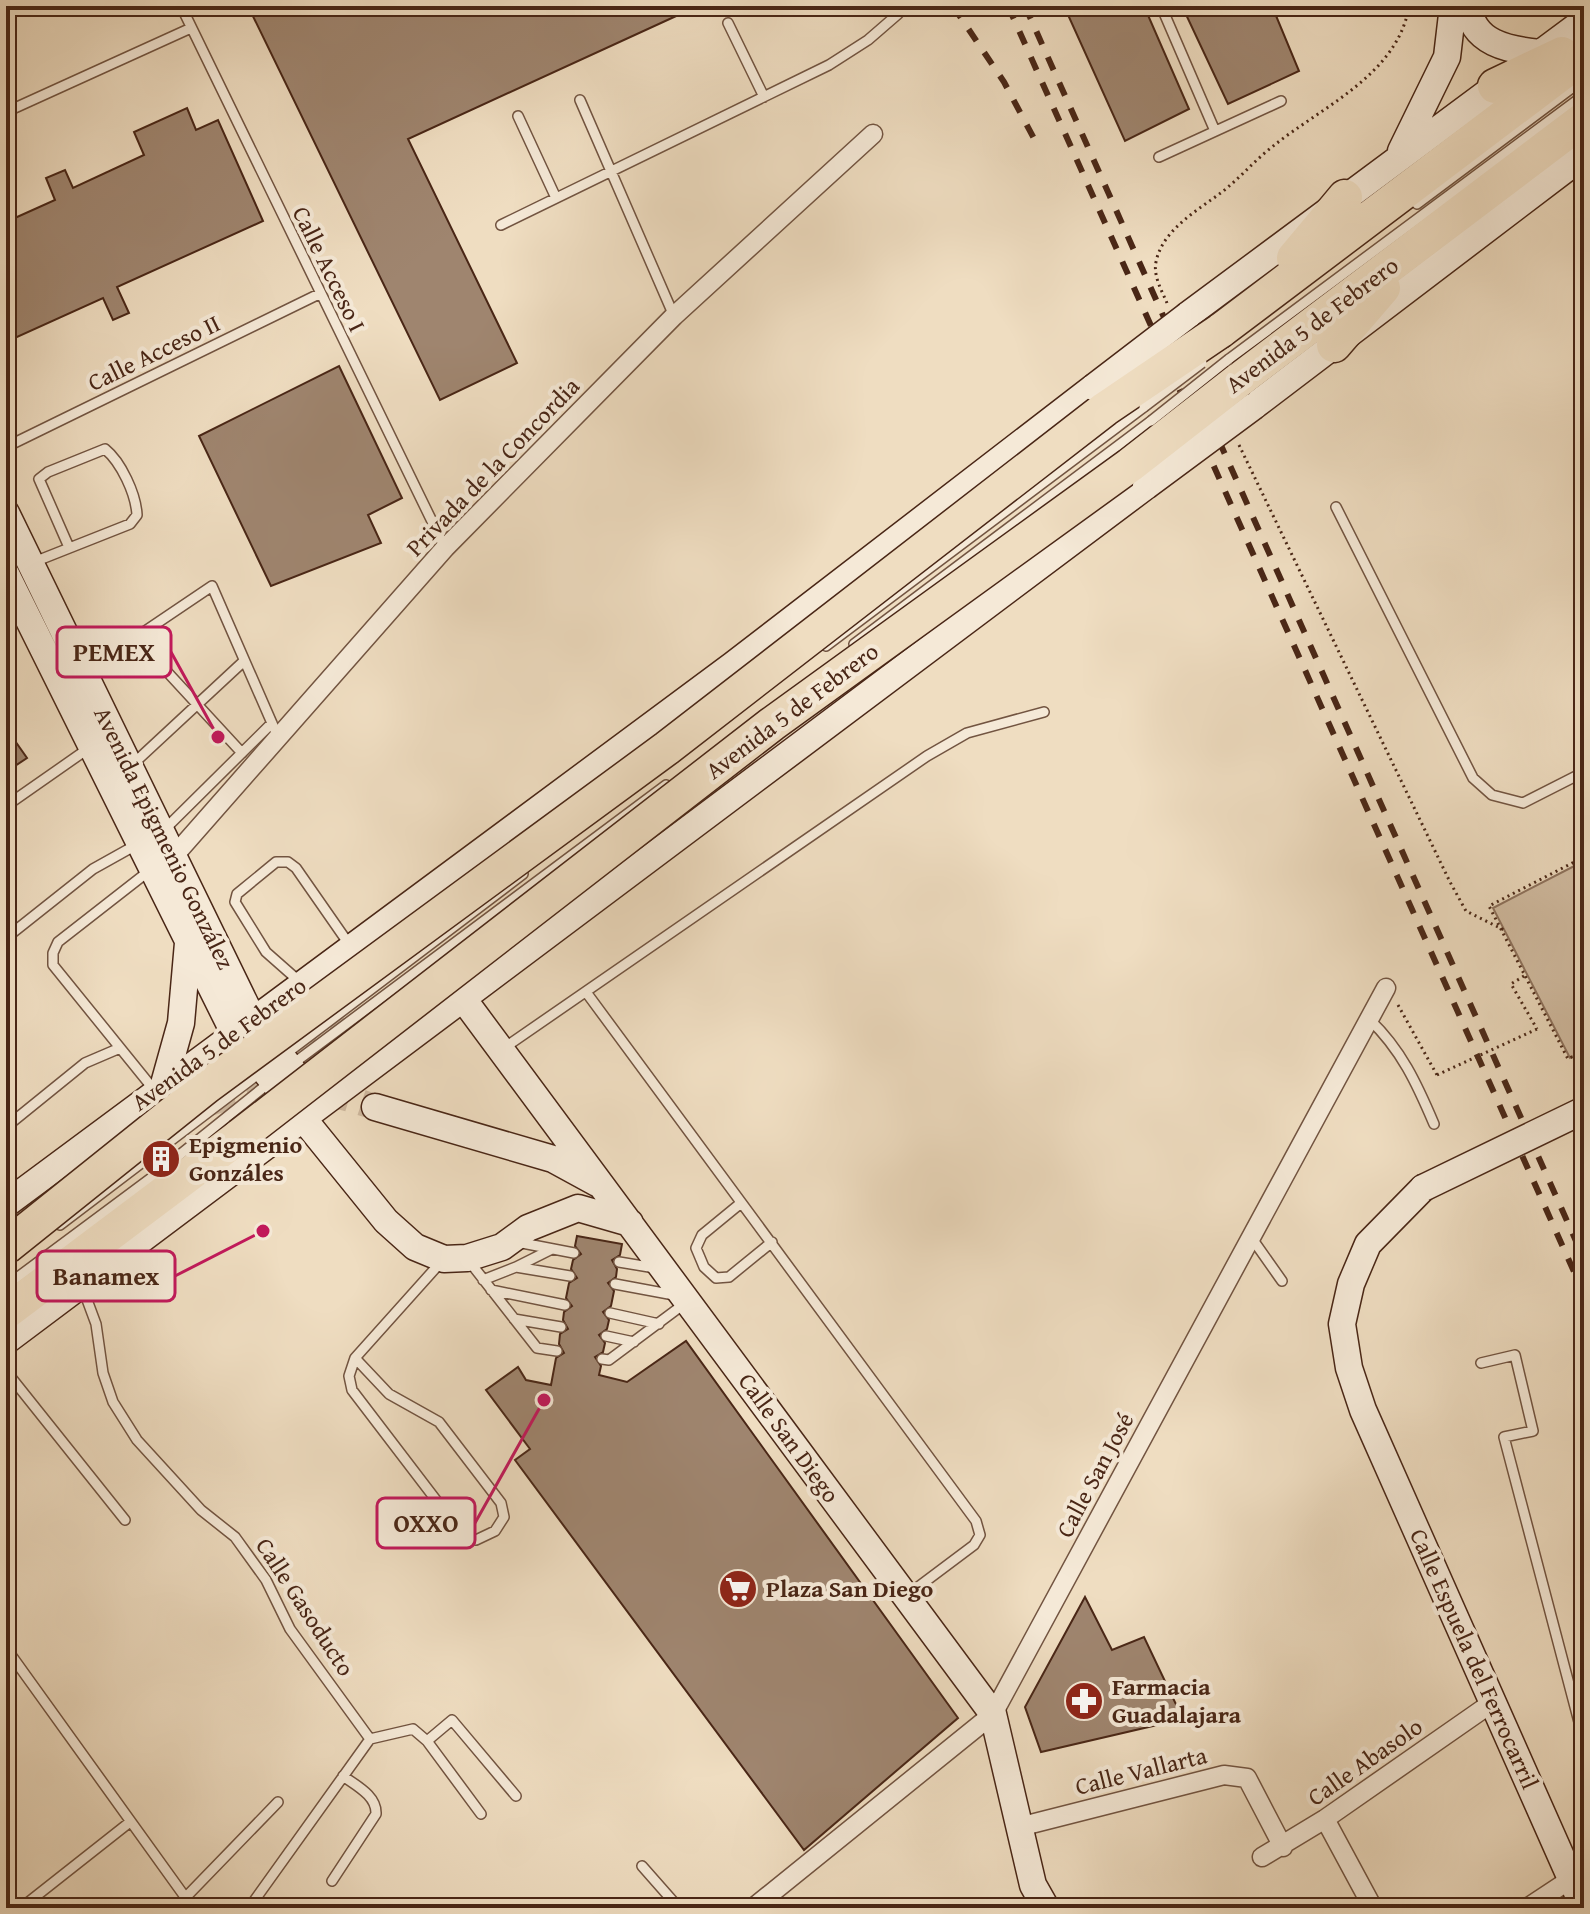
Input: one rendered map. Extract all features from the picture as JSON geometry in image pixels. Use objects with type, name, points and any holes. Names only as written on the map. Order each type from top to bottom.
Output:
[{"type":"highway","points":[[1495,86],[1584,44]]},
{"type":"highway","name":"Avenida 5 de Febrero","points":[[1231,366],[1253,306],[1584,56]]},
{"type":"highway","name":"Avenida 5 de Febrero","points":[[13,1298],[251,1128],[772,724],[1130,465],[1231,366],[1427,238],[1584,119]]},
{"type":"highway","points":[[1253,306],[1345,197]]},
{"type":"highway","points":[[1334,345],[1427,238]]},
{"type":"highway","name":"Avenida 5 de Febrero","points":[[6,1247],[207,1086],[667,748],[1105,409],[1231,366]]},
{"type":"main road","points":[[1397,158],[1447,57],[1453,6]]},
{"type":"main road","points":[[1469,6],[1470,20],[1480,34],[1499,46],[1540,53]]},
{"type":"main road","name":"Avenida 5 de Febrero","points":[[6,1204],[733,665],[1208,299],[1584,21]]},
{"type":"main road","name":"Avenida 5 de Febrero","points":[[6,1341],[1146,486],[1231,366],[1334,345],[1584,155]]},
{"type":"main road","name":"Avenida Epigmenio González","points":[[6,513],[129,767],[156,850],[196,939],[228,995]]},
{"type":"main road","points":[[6,550],[196,939],[181,1023],[160,1087]]},
{"type":"main road","name":"Avenida Epigmenio González","points":[[6,574],[92,746],[156,850],[244,1027],[313,1113],[339,1164],[386,1221],[415,1247],[456,1258]]},
{"type":"main road","points":[[424,1012],[718,804]]},
{"type":"main road","name":"Calle San Diego","points":[[464,1000],[993,1714],[1033,1885],[1046,1908]]},
{"type":"main road","points":[[375,1107],[553,1159],[603,1187]]},
{"type":"main road","name":"Calle Espuela del Ferrocarril","points":[[1584,1110],[1423,1188],[1368,1244],[1351,1284],[1342,1324],[1349,1368],[1363,1410],[1493,1702],[1578,1876],[1584,1908]]},
{"type":"main road","points":[[6,1222],[87,1161]]},
{"type":"main road","points":[[456,1258],[510,1240],[548,1218],[578,1208],[630,1223]]},
{"type":"street","name":"Privada de la Concordia","points":[[156,850],[275,731],[445,548],[674,316],[873,134]]},
{"type":"street","name":"Calle San José","points":[[753,1908],[993,1714],[1386,988]]},
{"type":"street","name":"Calle Abasolo","points":[[1262,1857],[1325,1819],[1493,1702]]},
{"type":"street","name":"Calle Vallarta","points":[[1019,1827],[1224,1775],[1238,1775],[1247,1778],[1283,1847]]},
{"type":"street","points":[[1325,1819],[1373,1908]]},
{"type":"street","points":[[1527,1908],[1578,1876]]},
{"type":"lane","name":"Calle Acceso I","points":[[181,6],[445,548]]},
{"type":"lane","points":[[1161,6],[1215,131]]},
{"type":"lane","points":[[501,225],[829,65],[868,40],[898,14]]},
{"type":"lane","points":[[728,23],[764,97]]},
{"type":"lane","points":[[6,112],[191,28]]},
{"type":"lane","points":[[1410,208],[1584,79]]},
{"type":"lane","points":[[847,649],[1151,421],[1231,366],[1584,95]]},
{"type":"lane","points":[[580,100],[674,316]]},
{"type":"lane","points":[[1159,157],[1281,101]]},
{"type":"lane","points":[[518,116],[556,198]]},
{"type":"lane","name":"Calle Acceso II","points":[[6,447],[319,294]]},
{"type":"lane","points":[[814,655],[1144,407],[1231,366]]},
{"type":"lane","points":[[31,563],[68,545],[130,524],[137,515],[137,504],[119,468],[105,449],[48,472],[39,479],[68,545]]},
{"type":"lane","points":[[1336,507],[1473,778],[1492,795],[1523,803],[1584,772]]},
{"type":"lane","points":[[83,672],[212,586],[275,731],[242,753],[156,850],[58,942],[53,953],[53,965],[120,1048],[160,1087]]},
{"type":"lane","points":[[135,637],[242,753]]},
{"type":"lane","points":[[129,767],[244,661]]},
{"type":"lane","points":[[502,1049],[927,756],[967,733],[1044,712]]},
{"type":"lane","points":[[6,806],[92,746]]},
{"type":"lane","points":[[55,1229],[670,782]]},
{"type":"lane","points":[[6,938],[93,869],[156,850]]},
{"type":"lane","points":[[302,984],[266,952],[235,902],[237,894],[276,862],[288,862],[296,868],[351,947]]},
{"type":"lane","points":[[13,1298],[277,1068],[535,865]]},
{"type":"lane","points":[[586,992],[976,1521],[980,1535],[974,1545],[906,1596]]},
{"type":"lane","points":[[1369,1019],[1391,1039],[1414,1076],[1434,1124]]},
{"type":"lane","points":[[6,1127],[85,1063],[120,1048]]},
{"type":"lane","points":[[741,1203],[702,1235],[696,1248],[704,1267],[716,1278],[729,1277],[772,1242]]},
{"type":"lane","points":[[1251,1237],[1282,1281]]},
{"type":"lane","points":[[510,1240],[574,1253]]},
{"type":"lane","points":[[483,1280],[553,1249]]},
{"type":"lane","points":[[355,1358],[389,1394],[439,1422],[501,1503],[504,1517],[495,1531],[476,1540],[462,1534],[361,1406],[349,1376],[355,1358],[456,1258],[483,1280],[537,1348],[557,1351]]},
{"type":"lane","points":[[619,1262],[665,1270]]},
{"type":"lane","points":[[516,1267],[570,1276]]},
{"type":"lane","points":[[615,1284],[686,1299]]},
{"type":"lane","name":"Calle Gasoducto","points":[[82,1285],[96,1324],[103,1373],[113,1402],[137,1440],[201,1510],[235,1537],[266,1580],[290,1629],[370,1739]]},
{"type":"lane","points":[[491,1290],[565,1305]]},
{"type":"lane","points":[[602,1359],[609,1360],[659,1324],[686,1299]]},
{"type":"lane","points":[[610,1313],[659,1324]]},
{"type":"lane","points":[[514,1319],[561,1327]]},
{"type":"lane","points":[[606,1336],[634,1342]]},
{"type":"lane","points":[[1481,1363],[1515,1355],[1533,1431],[1504,1437],[1584,1741]]},
{"type":"lane","points":[[6,1371],[125,1520]]},
{"type":"lane","points":[[6,1648],[193,1908]]},
{"type":"lane","points":[[427,1741],[452,1720],[516,1796]]},
{"type":"lane","points":[[249,1908],[370,1739],[406,1728],[413,1729],[427,1741],[481,1814]]},
{"type":"lane","points":[[332,1881],[376,1814],[377,1805],[343,1776]]},
{"type":"lane","points":[[185,1898],[278,1802]]},
{"type":"lane","points":[[21,1908],[130,1822]]},
{"type":"lane","points":[[642,1866],[679,1908]]},
{"type":"path","points":[[1172,312],[1158,284],[1156,262],[1176,226],[1228,187],[1271,147],[1336,102],[1391,53],[1409,6]]},
{"type":"path","points":[[1237,441],[1450,882],[1466,911],[1502,929]]},
{"type":"path","points":[[1584,857],[1489,906],[1568,1059],[1584,1050]]},
{"type":"path","points":[[1405,1013],[1437,1075],[1537,1029],[1511,984],[1525,975]]},
{"type":"shaded area","points":[[1584,861],[1584,1051],[1570,1058],[1493,908]]},
{"type":"building","points":[[248,6],[698,6],[408,139],[517,363],[440,400]]},
{"type":"building","points":[[1064,6],[1144,6],[1189,109],[1125,141]]},
{"type":"building","points":[[1182,6],[1272,6],[1299,71],[1228,104]]},
{"type":"building","points":[[187,108],[196,130],[218,120],[263,221],[117,287],[129,313],[113,320],[103,298],[6,342],[6,222],[55,200],[46,178],[65,170],[73,188],[144,155],[134,132]]},
{"type":"building","points":[[339,366],[402,498],[368,515],[381,543],[271,586],[199,436]]},
{"type":"building","points":[[6,728],[27,758],[6,772]]},
{"type":"building","name":"Plaza San Diego","points":[[577,1236],[622,1244],[620,1255],[612,1260],[617,1269],[616,1277],[608,1283],[614,1291],[611,1306],[603,1312],[609,1320],[607,1329],[599,1335],[605,1343],[603,1352],[595,1357],[601,1366],[599,1375],[627,1382],[686,1341],[958,1718],[804,1850],[515,1460],[530,1449],[486,1390],[518,1367],[526,1380],[551,1385],[556,1358],[564,1353],[559,1344],[560,1334],[568,1329],[563,1320],[564,1312],[572,1306],[566,1298],[569,1283],[577,1278],[571,1269],[573,1260],[581,1254],[575,1246]]},
{"type":"building","points":[[1085,1597],[1112,1650],[1144,1637],[1183,1719],[1041,1752],[1025,1707]]},
{"type":"tunnel","points":[[292,1024],[313,1030],[337,1031],[383,1025]]},
{"type":"tunnel","points":[[209,1103],[255,1091],[292,1088],[330,1094],[375,1107]]},
{"type":"railway","points":[[953,6],[1004,82],[1039,148]]},
{"type":"railway","points":[[1008,6],[1584,1294]]},
{"type":"railway","points":[[1025,6],[1584,1259]]},
{"type":"place","name":"PEMEX","points":[[218,737]]},
{"type":"place","name":"Epigmenio Gonzáles","points":[[161,1159]]},
{"type":"place","name":"Banamex","points":[[263,1231]]},
{"type":"place","name":"OXXO","points":[[544,1400]]},
{"type":"place","name":"Plaza San Diego","points":[[738,1589]]},
{"type":"place","name":"Farmacia Guadalajara","points":[[1084,1701]]}]
